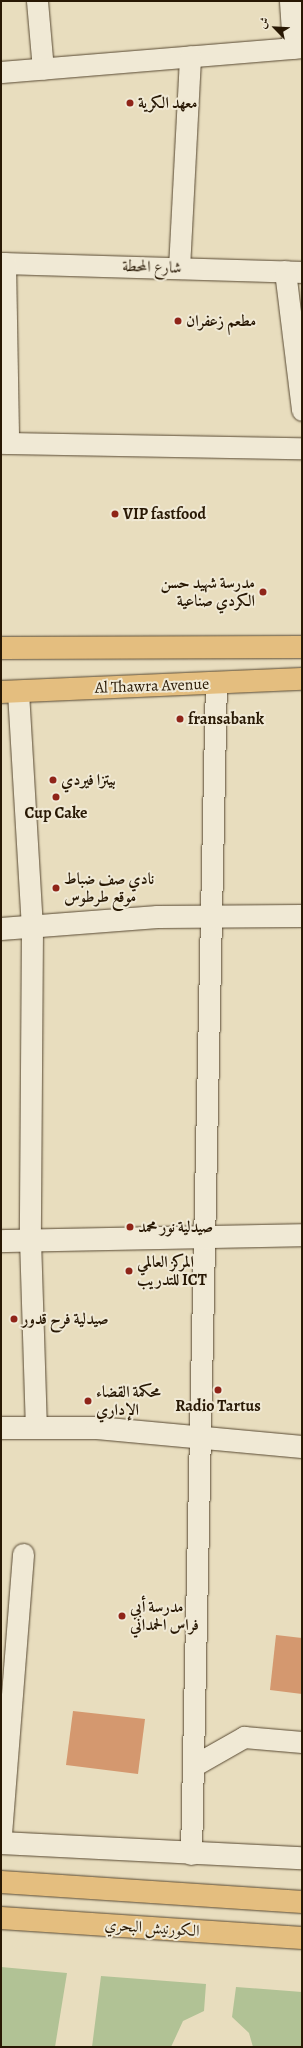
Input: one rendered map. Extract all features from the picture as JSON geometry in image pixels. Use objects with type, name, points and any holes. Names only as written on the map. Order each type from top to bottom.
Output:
[{"type":"main road","points":[[1,648],[302,647]]},
{"type":"main road","name":"Al Thawra Avenue","points":[[10,692],[302,679]]},
{"type":"main road","points":[[1,1882],[302,1902]]},
{"type":"main road","name":"الكورنيش البحري","points":[[1,1918],[302,1938]]},
{"type":"street","points":[[37,1],[44,69]]},
{"type":"street","points":[[1,72],[298,47],[290,1]]},
{"type":"street","points":[[179,268],[190,56]]},
{"type":"street","points":[[3,263],[5,443],[302,448]]},
{"type":"street","name":"شارع المحطة","points":[[3,263],[294,272]]},
{"type":"street","points":[[294,272],[302,410]]},
{"type":"street","points":[[190,1854],[216,684]]},
{"type":"street","points":[[10,692],[32,928],[30,1240],[36,1427]]},
{"type":"street","points":[[1,929],[211,915],[302,916]]},
{"type":"street","points":[[1,1241],[302,1235]]},
{"type":"street","points":[[1,1428],[97,1428],[302,1448]]},
{"type":"street","points":[[1,1834],[9,1636],[23,1554]]},
{"type":"street","points":[[193,1766],[244,1737],[302,1742]]},
{"type":"street","points":[[1,1843],[190,1854],[302,1858]]},
{"type":"green space","points":[[1,1967],[67,1973],[55,2047],[1,2047]]},
{"type":"green space","points":[[101,1976],[206,1984],[204,2011],[183,2021],[171,2047],[92,2047]]},
{"type":"green space","points":[[236,1987],[302,1992],[302,2047],[253,2047],[249,2033],[232,2017]]},
{"type":"building","points":[[276,1635],[302,1638],[302,1694],[270,1690]]},
{"type":"building","points":[[73,1711],[145,1719],[138,1774],[66,1765]]},
{"type":"place","name":"معهد الكرية","points":[[130,103]]},
{"type":"place","name":"مطعم زعفران","points":[[178,321]]},
{"type":"place","name":"VIP fastfood","points":[[115,514]]},
{"type":"place","name":"مدرسة شهيد حسن الكردي صناعية","points":[[263,592]]},
{"type":"place","name":"fransabank","points":[[180,719]]},
{"type":"place","name":"بيتزا فيردي","points":[[53,780]]},
{"type":"place","name":"Cup Cake","points":[[56,797]]},
{"type":"place","name":"نادي صف ضباط موقع طرطوس","points":[[56,888]]},
{"type":"place","name":"صيدلية نور محمد","points":[[130,1227]]},
{"type":"place","name":"المركز العالمي للتدريب ICT","points":[[129,1271]]},
{"type":"place","name":"صيدلية فرح قدور","points":[[14,1319]]},
{"type":"place","name":"Radio Tartus","points":[[218,1390]]},
{"type":"place","name":"محكمة القضاء الإداري","points":[[88,1401]]},
{"type":"place","name":"مدرسة أبي فراس الحمداني","points":[[122,1616]]}]
